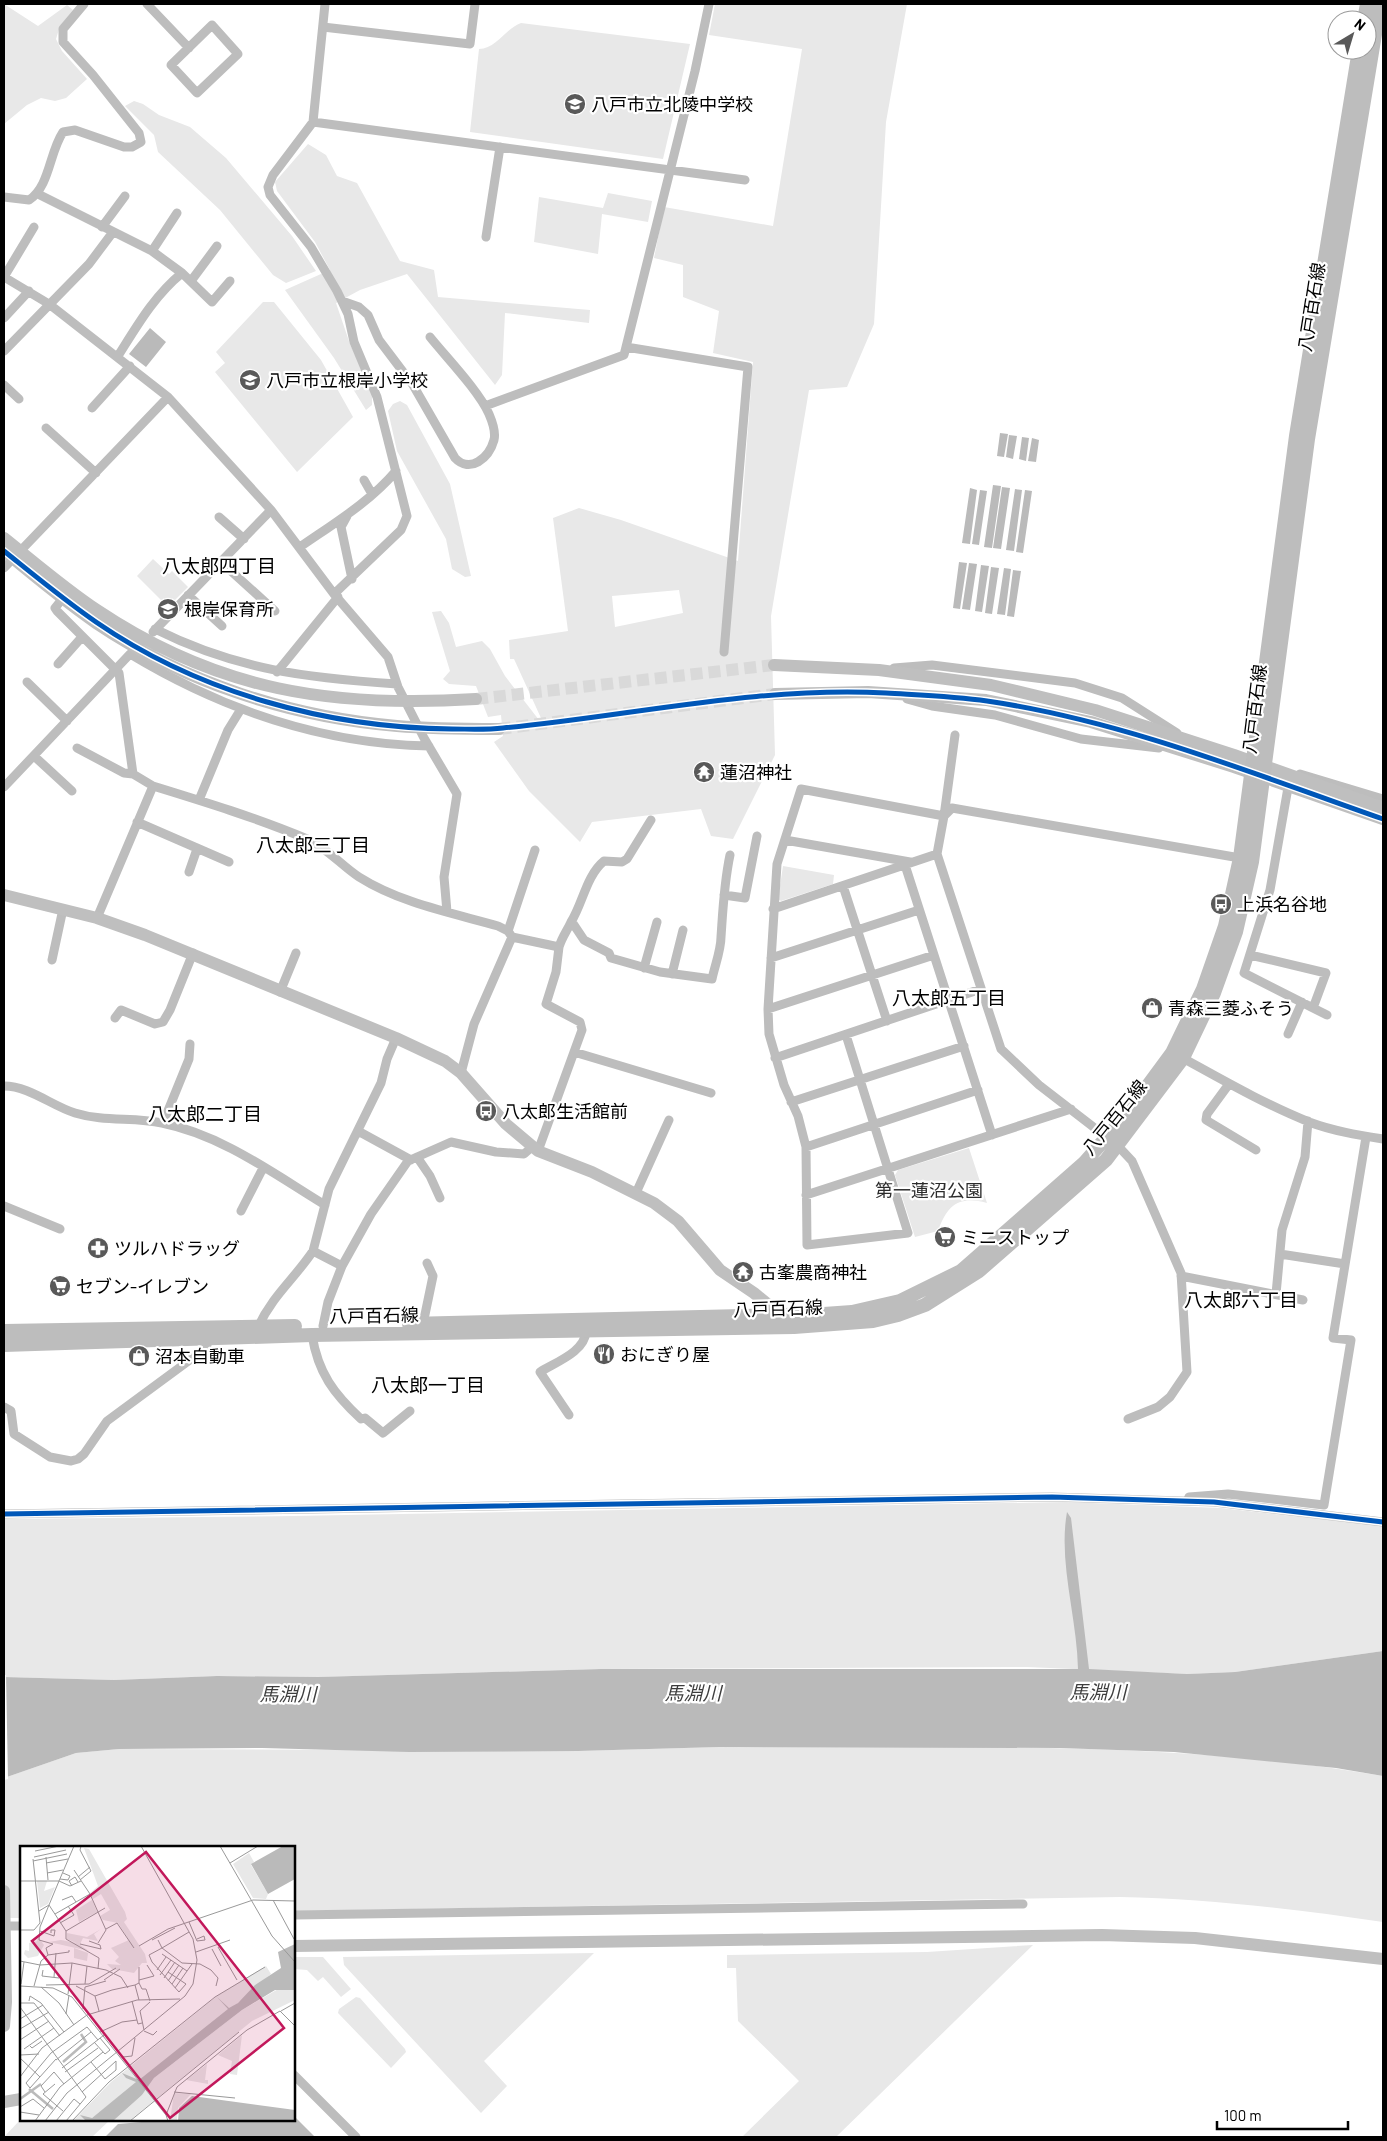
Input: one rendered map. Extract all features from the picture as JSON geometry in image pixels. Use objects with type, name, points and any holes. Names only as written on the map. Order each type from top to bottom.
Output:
[{"type":"main road","name":"八戸百石線","points":[[4,1331],[258,1327],[317,1331],[586,1331],[794,1327],[873,1321],[898,1315],[925,1305],[979,1271],[1106,1160],[1113,1142],[1177,1055],[1214,993],[1236,932],[1252,862],[1308,439],[1380,4]]},
{"type":"main road","name":"八戸百石線","points":[[1177,1055],[1225,926],[1240,858],[1250,767],[1296,436],[1357,60]]},
{"type":"main road","name":"八戸百石線","points":[[4,1345],[208,1338],[423,1324],[783,1316],[852,1312],[900,1302],[960,1271],[1084,1163],[1113,1142]]},
{"type":"street","points":[[4,197],[29,200],[38,194],[56,143],[62,132],[75,130],[124,147],[138,144],[142,138],[94,75],[63,42],[63,28],[84,4]]},
{"type":"street","points":[[147,4],[189,48]]},
{"type":"street","points":[[277,672],[336,596],[401,530],[407,516],[378,397],[354,342],[348,314],[311,247],[270,195],[268,187],[273,175],[313,122],[325,4]]},
{"type":"street","points":[[323,26],[470,44],[474,4]]},
{"type":"street","points":[[485,406],[624,355],[710,4]]},
{"type":"street","points":[[212,26],[238,54],[197,93],[171,65],[189,48],[212,26]]},
{"type":"street","points":[[313,122],[745,180]]},
{"type":"street","points":[[486,237],[500,147]]},
{"type":"street","points":[[38,194],[152,251],[182,273],[212,302],[230,281]]},
{"type":"street","points":[[102,227],[125,196]]},
{"type":"street","points":[[152,251],[177,213]]},
{"type":"street","points":[[34,227],[5,280],[29,291],[49,304],[118,356],[168,397],[271,510],[336,596],[388,657],[397,684],[429,746],[458,794],[444,876],[446,912]]},
{"type":"street","points":[[4,351],[100,251],[113,232]]},
{"type":"street","points":[[191,281],[217,246]]},
{"type":"street","points":[[118,356],[149,306],[166,286],[182,273]]},
{"type":"street","points":[[4,318],[29,291]]},
{"type":"street","points":[[342,301],[359,307],[368,315],[380,340],[413,385],[455,458],[465,466],[479,462],[486,455],[494,438],[493,426],[485,406],[430,337]]},
{"type":"street","points":[[626,347],[748,367],[724,652]]},
{"type":"street","points":[[92,408],[130,366]]},
{"type":"street","points":[[4,385],[19,399]]},
{"type":"street","points":[[10,557],[96,473],[168,397]]},
{"type":"street","points":[[46,428],[96,473]]},
{"type":"street","points":[[300,547],[347,515],[396,471]]},
{"type":"street","points":[[364,480],[372,494]]},
{"type":"street","points":[[146,639],[271,510]]},
{"type":"street","points":[[347,515],[341,528],[352,579]]},
{"type":"street","points":[[219,517],[244,539]]},
{"type":"street","points":[[4,538],[10,557],[104,628],[195,677],[257,700],[334,718],[439,729],[499,729]]},
{"type":"street","points":[[10,557],[96,610],[180,657],[266,686],[296,693],[390,702],[476,699]]},
{"type":"street","points":[[221,562],[275,611]]},
{"type":"street","points":[[188,596],[222,626]]},
{"type":"street","points":[[63,598],[55,608],[117,670],[133,774]]},
{"type":"street","points":[[155,629],[207,653],[277,672],[337,681],[397,684]]},
{"type":"street","points":[[58,664],[82,637]]},
{"type":"street","points":[[4,786],[117,670],[130,654],[164,674],[241,709],[340,738],[390,745],[429,746]]},
{"type":"street","points":[[774,665],[879,670],[991,685],[1093,716],[1234,755],[1383,808]]},
{"type":"street","points":[[879,670],[932,665],[1075,683],[1098,689],[1138,707],[1214,755]]},
{"type":"street","points":[[27,682],[67,721]]},
{"type":"street","points":[[889,693],[932,706],[995,715],[1081,739],[1214,755],[1264,772],[1288,788],[1383,823]]},
{"type":"street","points":[[775,694],[889,693],[986,700],[1093,716],[1383,819]]},
{"type":"street","points":[[1126,745],[1138,707]]},
{"type":"street","points":[[199,800],[228,730],[241,709]]},
{"type":"street","points":[[956,735],[937,854],[1001,1049],[1039,1085],[1113,1142],[1132,1161],[1166,1234],[1181,1276],[1187,1372],[1170,1398],[1158,1407],[1128,1419]]},
{"type":"street","points":[[77,748],[124,773],[133,774],[153,786],[199,800],[310,840],[360,878],[406,900],[510,934],[559,946]]},
{"type":"street","points":[[34,756],[72,790]]},
{"type":"street","points":[[1264,772],[1292,772],[1313,776],[1383,799]]},
{"type":"street","points":[[1292,772],[1270,890],[1244,973],[1327,1014]]},
{"type":"street","points":[[97,918],[153,786]]},
{"type":"street","points":[[846,1035],[908,1233],[806,1246],[806,1147],[798,1116],[775,1058],[769,1034],[768,1009],[777,864],[801,789],[944,816]]},
{"type":"street","points":[[944,816],[952,808],[1240,858]]},
{"type":"street","points":[[410,1411],[383,1433],[365,1418],[361,1419],[337,1397],[327,1382],[317,1331],[342,1266],[371,1214],[408,1161],[451,1142],[496,1152],[524,1154],[535,1149],[582,1030],[580,1022],[546,1004],[556,972],[562,935],[572,922],[584,891],[599,866],[604,861],[622,862],[627,859],[652,820]]},
{"type":"street","points":[[137,822],[229,862]]},
{"type":"street","points":[[724,896],[745,898],[757,836]]},
{"type":"street","points":[[785,840],[909,864]]},
{"type":"street","points":[[189,872],[197,849]]},
{"type":"street","points":[[461,1074],[474,1024],[510,934],[535,850]]},
{"type":"street","points":[[773,909],[937,854]]},
{"type":"street","points":[[572,922],[584,940],[608,953],[611,958],[672,974],[712,979],[721,938],[720,919],[724,896],[723,886],[730,855]]},
{"type":"street","points":[[909,864],[919,910],[992,1135]]},
{"type":"street","points":[[842,886],[887,1021]]},
{"type":"street","points":[[4,895],[97,918],[193,953],[280,992],[396,1038],[444,1061],[461,1074],[500,1118],[535,1149],[636,1193],[654,1203],[678,1221],[720,1270],[754,1293],[794,1327]]},
{"type":"street","points":[[52,960],[63,909]]},
{"type":"street","points":[[771,958],[919,910]]},
{"type":"street","points":[[644,968],[657,922]]},
{"type":"street","points":[[672,974],[683,930]]},
{"type":"street","points":[[280,992],[296,952]]},
{"type":"street","points":[[115,1018],[121,1010],[155,1024],[163,1022],[170,1010],[193,953]]},
{"type":"street","points":[[768,1009],[934,955]]},
{"type":"street","points":[[1250,955],[1326,973],[1313,1008]]},
{"type":"street","points":[[775,1058],[981,989]]},
{"type":"street","points":[[1288,1034],[1302,1002]]},
{"type":"street","points":[[258,1327],[283,1285],[302,1266],[313,1250],[325,1205],[337,1171],[381,1083],[387,1059],[396,1038]]},
{"type":"street","points":[[163,1123],[189,1059],[190,1044]]},
{"type":"street","points":[[791,1102],[964,1046]]},
{"type":"street","points":[[574,1052],[710,1093]]},
{"type":"street","points":[[1177,1055],[1229,1084],[1308,1122],[1383,1140]]},
{"type":"street","points":[[1229,1084],[1207,1114],[1206,1120],[1256,1150]]},
{"type":"street","points":[[4,1086],[24,1090],[56,1106],[93,1118],[163,1123],[230,1148],[325,1205]]},
{"type":"street","points":[[806,1147],[978,1090]]},
{"type":"street","points":[[806,1195],[889,1170],[1071,1109]]},
{"type":"street","points":[[636,1193],[669,1120]]},
{"type":"street","points":[[1276,1294],[1282,1230],[1305,1157],[1308,1122]]},
{"type":"street","points":[[358,1131],[414,1158],[430,1176],[440,1198]]},
{"type":"street","points":[[1167,1501],[1177,1498],[1228,1494],[1324,1506],[1351,1340],[1333,1338],[1366,1137]]},
{"type":"street","points":[[241,1211],[264,1168]]},
{"type":"street","points":[[4,1206],[60,1229]]},
{"type":"street","points":[[313,1250],[342,1266]]},
{"type":"street","points":[[1280,1254],[1345,1264]]},
{"type":"street","points":[[423,1324],[433,1276],[427,1263]]},
{"type":"street","points":[[1181,1276],[1303,1300]]},
{"type":"street","points":[[569,1415],[540,1372],[576,1350],[586,1337],[586,1331]]},
{"type":"street","points":[[4,1407],[11,1411],[14,1434],[21,1440],[50,1457],[70,1461],[78,1459],[84,1454],[107,1421],[202,1351],[207,1345],[208,1338]]},
{"type":"street","points":[[4,1514],[1052,1497],[1214,1502],[1383,1522]]},
{"type":"street","points":[[4,1891],[6,2002],[4,2026]]},
{"type":"street","points":[[295,1915],[1023,1904]]},
{"type":"street","points":[[4,1924],[20,1926]]},
{"type":"street","points":[[295,1946],[1102,1935],[1195,1938],[1383,1959]]},
{"type":"street","points":[[295,2076],[356,2137]]},
{"type":"street","points":[[4,2102],[20,2099]]},
{"type":"green space","points":[[4,4],[38,26],[67,5],[73,10],[60,26],[56,39],[62,51],[87,79],[66,98],[55,101],[41,98],[27,105],[4,124]]},
{"type":"green space","points":[[715,4],[907,4],[886,122],[874,324],[847,387],[809,390],[771,616],[775,755],[733,839],[711,836],[701,809],[592,822],[580,842],[529,791],[494,742],[503,736],[501,715],[488,717],[476,686],[449,684],[443,679],[450,671],[432,612],[441,611],[449,623],[456,647],[482,641],[490,649],[505,676],[546,729],[514,659],[510,659],[509,640],[568,631],[553,518],[579,508],[621,520],[738,561],[753,362],[713,353],[719,311],[683,297],[683,265],[654,258],[664,207],[773,226],[802,49],[709,35]],"holes":[[[679,590],[683,613],[615,627],[612,596]]]},
{"type":"green space","name":"八戸市立北陵中学校","points":[[521,23],[690,44],[663,159],[470,132],[479,49],[491,46],[510,29]]},
{"type":"green space","points":[[134,101],[143,104],[159,115],[190,127],[226,158],[292,236],[316,271],[286,283],[273,275],[220,210],[158,152],[154,135],[125,106]]},
{"type":"green space","points":[[308,144],[326,155],[337,176],[357,183],[400,261],[434,270],[438,297],[590,310],[589,323],[505,313],[502,375],[495,385],[407,274],[360,290],[336,303],[350,344],[372,392],[372,405],[366,410],[334,358],[285,290],[330,270],[315,242],[277,191],[275,182]]},
{"type":"green space","points":[[608,193],[652,201],[648,222],[602,214],[598,254],[534,242],[539,197],[603,208]]},
{"type":"green space","points":[[263,302],[274,302],[321,360],[353,417],[297,472],[215,372],[225,363],[216,352]]},
{"type":"green space","points":[[400,401],[407,405],[450,484],[471,576],[465,577],[452,569],[446,539],[397,451],[388,411],[393,404]]},
{"type":"green space","points":[[153,559],[169,574],[172,571],[188,587],[168,607],[137,576]]},
{"type":"green space","points":[[783,866],[834,875],[833,884],[781,901],[778,899]]},
{"type":"green space","name":"第一蓮沼公園","points":[[969,1148],[987,1203],[969,1201],[956,1204],[946,1214],[938,1231],[915,1237],[895,1175],[898,1170]]},
{"type":"green space","points":[[1066,1502],[1221,1508],[1383,1526],[1383,1651],[1235,1672],[1187,1674],[1027,1667],[601,1669],[318,1677],[217,1676],[114,1680],[4,1677],[4,1519],[293,1516]]},
{"type":"green space","points":[[719,1747],[1052,1748],[1218,1756],[1301,1764],[1383,1776],[1383,1922],[1252,1905],[1120,1897],[295,1911],[295,1846],[20,1846],[20,1918],[4,1918],[4,1778],[76,1753],[119,1749],[578,1751]]},
{"type":"green space","points":[[1033,1945],[836,2137],[742,2137],[799,2081],[738,2021],[736,1968],[727,1968],[727,1955],[927,1952]]},
{"type":"green space","points":[[594,1953],[484,2061],[507,2086],[481,2113],[344,1965],[343,1957]]},
{"type":"green space","points":[[295,1957],[323,1957],[351,1989],[341,1997],[323,1977],[318,1981],[307,1970],[295,1969]]},
{"type":"green space","points":[[356,1997],[360,1998],[405,2049],[406,2052],[391,2068],[338,2013],[339,2009]]},
{"type":"green space","points":[[20,2120],[109,2121],[92,2137],[4,2137]]},
{"type":"water","points":[[150,328],[166,342],[146,367],[129,354]]},
{"type":"water","points":[[1000,433],[1008,434],[1004,457],[997,456]]},
{"type":"water","points":[[1009,435],[1017,436],[1013,459],[1006,457]]},
{"type":"water","points":[[1022,437],[1029,438],[1026,461],[1019,459]]},
{"type":"water","points":[[1032,438],[1039,440],[1036,462],[1028,461]]},
{"type":"water","points":[[993,485],[1001,486],[992,548],[984,547]]},
{"type":"water","points":[[1002,487],[1010,488],[1001,549],[993,548]]},
{"type":"water","points":[[970,488],[977,490],[970,544],[962,543]]},
{"type":"water","points":[[1015,489],[1022,490],[1014,551],[1006,550]]},
{"type":"water","points":[[980,490],[987,491],[979,545],[972,544]]},
{"type":"water","points":[[1025,490],[1032,491],[1023,553],[1016,552]]},
{"type":"water","points":[[959,562],[967,563],[960,609],[953,608]]},
{"type":"water","points":[[969,563],[977,564],[970,610],[962,609]]},
{"type":"water","points":[[981,565],[989,566],[982,612],[975,611]]},
{"type":"water","points":[[991,567],[999,568],[992,614],[985,613]]},
{"type":"water","points":[[1004,568],[1011,569],[1005,615],[997,614]]},
{"type":"water","points":[[1013,570],[1021,571],[1014,617],[1007,616]]},
{"type":"water","name":"馬淵川","points":[[1067,1512],[1071,1518],[1089,1669],[1187,1674],[1235,1672],[1383,1651],[1383,1776],[1336,1768],[1174,1752],[1060,1748],[719,1747],[578,1751],[409,1752],[262,1748],[119,1749],[76,1753],[4,1778],[4,1677],[114,1680],[217,1676],[318,1677],[601,1669],[1078,1669],[1066,1570],[1065,1531]]},
{"type":"water","points":[[295,2117],[315,2137],[105,2137],[118,2124],[153,2121],[295,2121]]},
{"type":"pier","points":[[4,1675],[6,1675],[8,1779],[4,1780]]},
{"type":"tunnel","points":[[476,699],[774,665]]},
{"type":"tunnel","points":[[499,729],[775,694]]},
{"type":"cycle path","points":[[4,551],[84,614],[136,647],[178,669],[221,687],[266,702],[312,713],[359,722],[405,727],[497,729],[694,703],[790,694],[886,693],[962,698],[1038,710],[1138,735],[1237,767],[1383,819]]},
{"type":"cycle path","points":[[4,1514],[1052,1497],[1214,1502],[1383,1522]]},
{"type":"place","name":"八戸市立北陵中学校","points":[[575,104]]},
{"type":"place","name":"八戸市立根岸小学校","points":[[250,380]]},
{"type":"place","name":"根岸保育所","points":[[168,609]]},
{"type":"place","name":"蓮沼神社","points":[[704,772]]},
{"type":"place","name":"上浜名谷地","points":[[1221,904]]},
{"type":"place","name":"青森三菱ふそう","points":[[1152,1008]]},
{"type":"place","name":"八太郎生活館前","points":[[486,1111]]},
{"type":"place","name":"ミニストップ","points":[[945,1237]]},
{"type":"place","name":"ツルハドラッグ","points":[[98,1248]]},
{"type":"place","name":"古峯農商神社","points":[[743,1272]]},
{"type":"place","name":"セブン-イレブン","points":[[60,1286]]},
{"type":"place","name":"おにぎり屋","points":[[604,1354]]},
{"type":"place","name":"沼本自動車","points":[[139,1356]]},
{"type":"district","name":"八太郎四丁目","points":[[219,565]]},
{"type":"district","name":"八太郎三丁目","points":[[313,844]]},
{"type":"district","name":"八太郎五丁目","points":[[949,997]]},
{"type":"district","name":"八太郎二丁目","points":[[205,1113]]},
{"type":"district","name":"八太郎六丁目","points":[[1241,1299]]},
{"type":"district","name":"八太郎一丁目","points":[[428,1384]]}]
